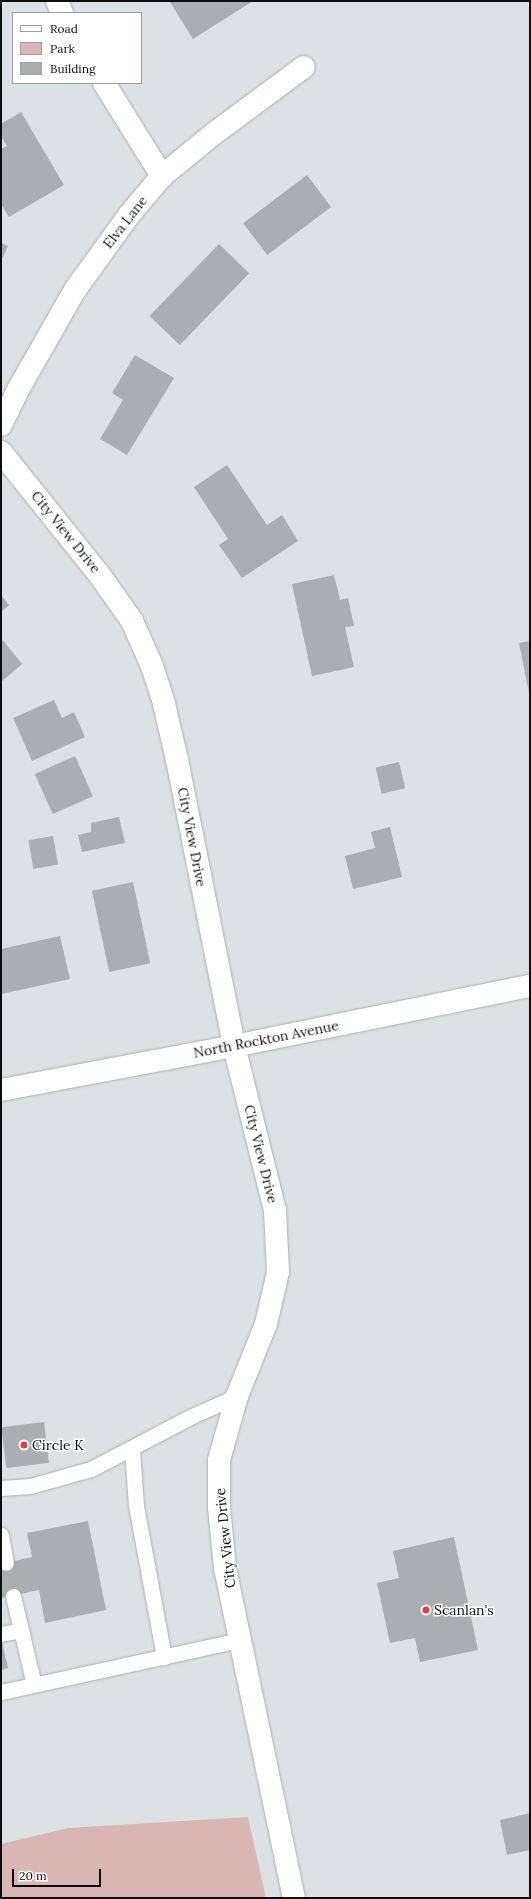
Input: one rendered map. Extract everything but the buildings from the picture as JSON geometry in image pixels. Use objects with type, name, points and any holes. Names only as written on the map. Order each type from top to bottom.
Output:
[{"type":"street","points":[[58,1],[62,12]]},
{"type":"street","name":"Elva Lane","points":[[1,425],[19,388],[75,290],[129,215],[162,176],[216,132],[304,67]]},
{"type":"street","points":[[105,84],[162,176]]},
{"type":"street","name":"City View Drive","points":[[1,452],[102,577],[132,621],[152,666],[164,704],[177,760],[234,1046],[275,1210],[278,1272],[266,1324],[238,1396],[219,1460],[219,1507],[225,1568],[294,1898]]},
{"type":"street","name":"North Rockton Avenue","points":[[1,1090],[234,1046],[530,986]]},
{"type":"lane","points":[[1,1488],[30,1486],[91,1470],[192,1416],[238,1396]]},
{"type":"lane","points":[[132,1449],[136,1506],[164,1656]]},
{"type":"lane","points":[[1,1535],[6,1562]]},
{"type":"lane","points":[[13,1596],[34,1685]]},
{"type":"lane","points":[[1,1634],[21,1630]]},
{"type":"lane","points":[[1,1692],[240,1640]]},
{"type":"green space","points":[[248,1817],[266,1898],[1,1898],[1,1844],[68,1828]]},
{"type":"place","name":"Circle K","points":[[24,1445]]},
{"type":"place","name":"Scanlan's","points":[[426,1610]]}]
